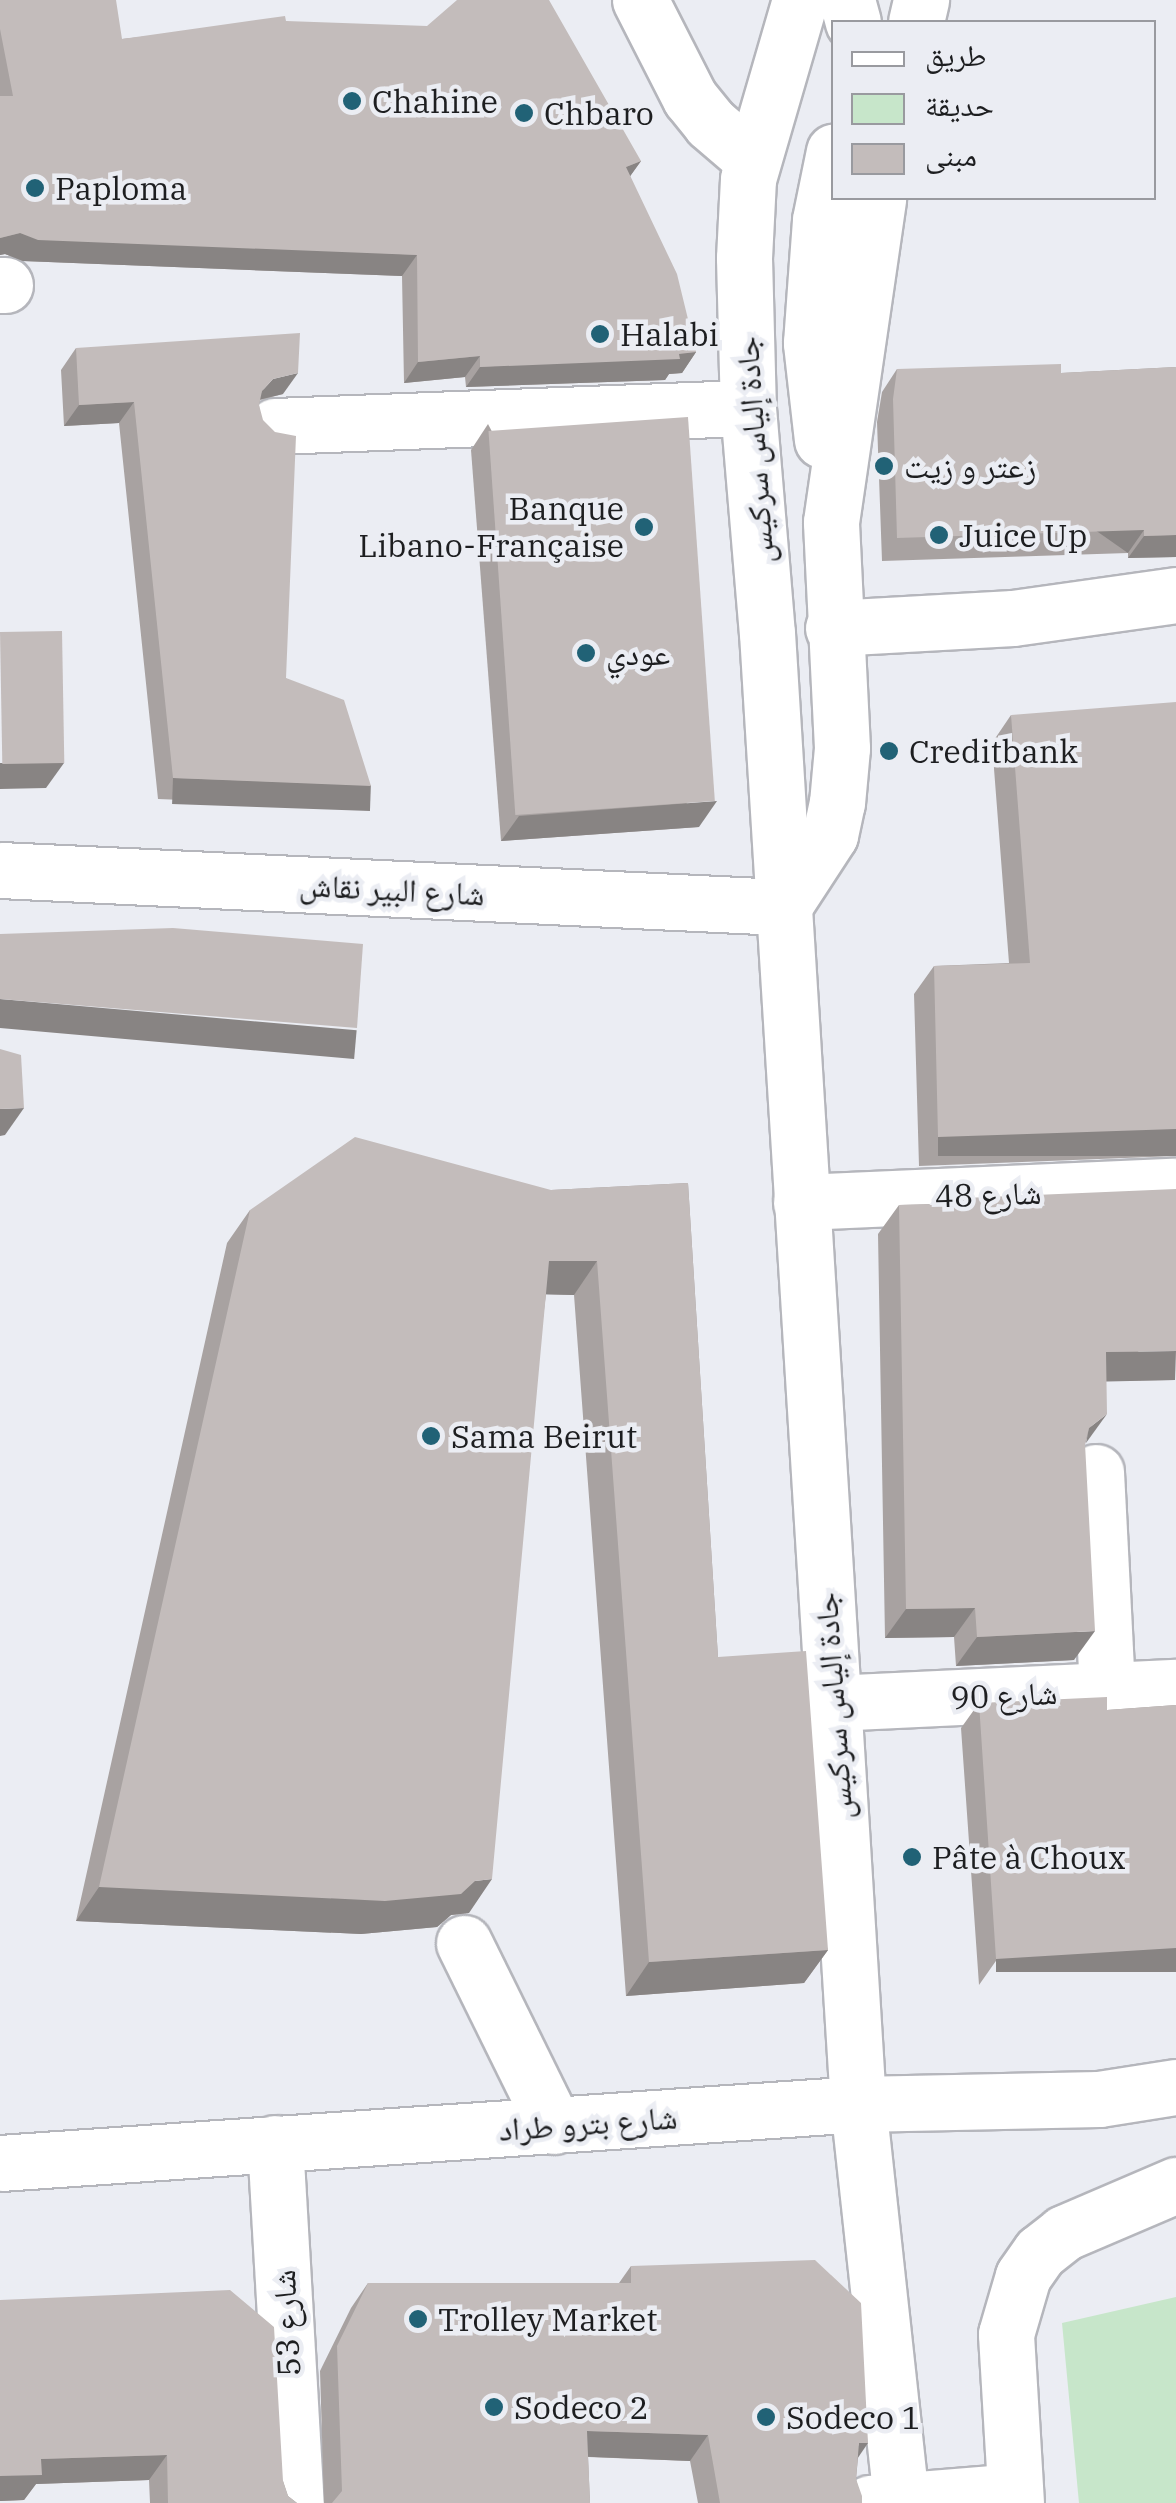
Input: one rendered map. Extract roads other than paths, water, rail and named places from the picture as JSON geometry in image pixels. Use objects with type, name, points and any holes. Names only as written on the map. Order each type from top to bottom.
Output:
[{"type":"street","name":"جادة إلياس سركيس","points":[[800,0],[752,159],[744,258],[748,408],[858,2104],[891,2502]]},
{"type":"street","points":[[656,4],[690,98],[710,123],[752,159]]},
{"type":"street","points":[[783,907],[830,835],[842,748],[833,628],[831,522],[811,342],[820,220],[831,167]]},
{"type":"street","points":[[831,522],[878,200]]},
{"type":"street","points":[[275,426],[748,408]]},
{"type":"street","points":[[833,628],[1013,618],[1176,595]]},
{"type":"street","name":"شارع البير نقاش","points":[[0,870],[783,907]]},
{"type":"street","name":"شارع 48","points":[[802,1202],[1174,1186]]},
{"type":"street","points":[[1096,1472],[1107,1689]]},
{"type":"street","name":"شارع 90","points":[[833,1703],[1176,1687]]},
{"type":"street","points":[[464,1943],[554,2126]]},
{"type":"street","name":"شارع بترو طراد","points":[[0,2163],[858,2104],[1099,2099],[1176,2087]]},
{"type":"street","name":"شارع 53","points":[[275,2142],[296,2503]]},
{"type":"street","points":[[891,2502],[1016,2497],[1006,2334],[1023,2276],[1040,2252],[1064,2233],[1176,2185]]},
{"type":"place","name":"Chahine","points":[[352,101]]},
{"type":"place","name":"Chbaro","points":[[524,113]]},
{"type":"place","name":"Paploma","points":[[35,188]]},
{"type":"place","name":"Halabi","points":[[600,334]]},
{"type":"place","name":"زعتر و زيت","points":[[884,466]]},
{"type":"place","name":"Banque Libano-Française","points":[[644,527]]},
{"type":"place","name":"Juice Up","points":[[939,535]]},
{"type":"place","name":"عودي","points":[[586,653]]},
{"type":"place","name":"Creditbank","points":[[889,751]]},
{"type":"place","name":"Sama Beirut","points":[[431,1436]]},
{"type":"place","name":"Pâte à Choux","points":[[912,1857]]},
{"type":"place","name":"Trolley Market","points":[[418,2319]]},
{"type":"place","name":"Sodeco 2","points":[[494,2407]]},
{"type":"place","name":"Sodeco 1","points":[[766,2417]]}]
